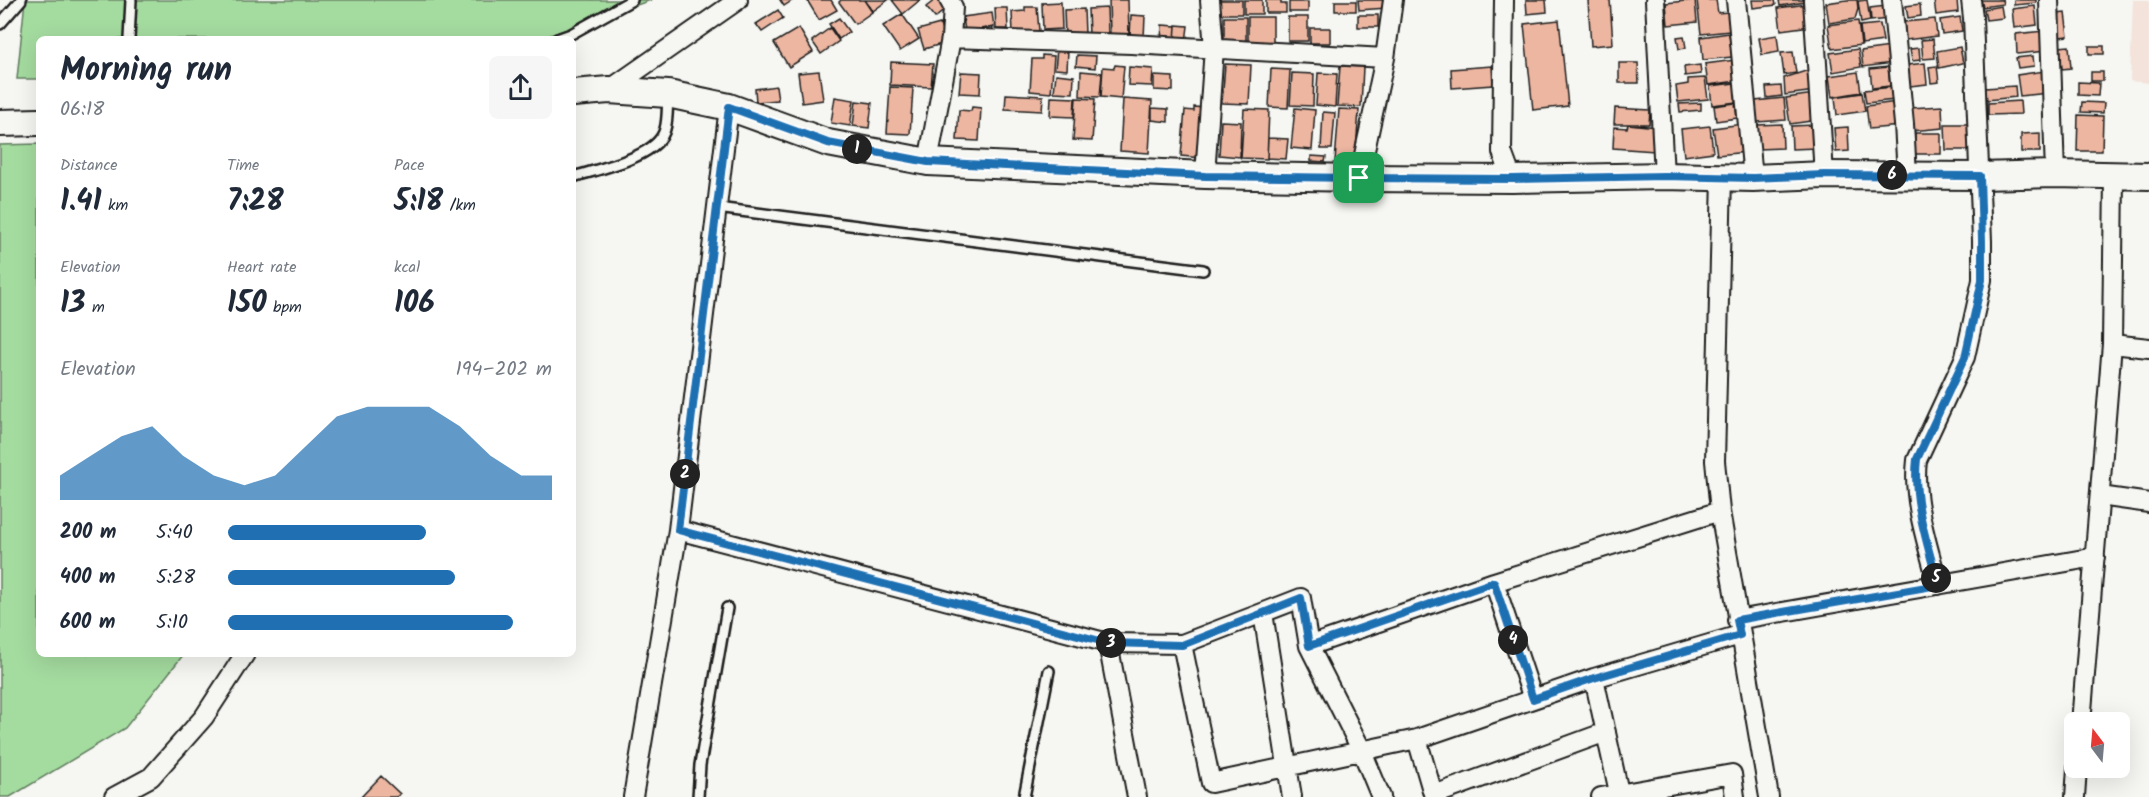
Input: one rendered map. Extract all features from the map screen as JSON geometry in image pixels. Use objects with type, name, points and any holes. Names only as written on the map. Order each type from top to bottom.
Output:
[{"type":"main road","points":[[576,93],[609,90],[668,94],[729,107],[828,143],[928,162],[1205,176],[1359,178],[1512,179],[1664,176],[1753,178],[1824,175],[2055,174],[2149,176]]},
{"type":"main road","points":[[0,123],[36,122]]},
{"type":"street","points":[[609,90],[738,0]]},
{"type":"street","points":[[1205,176],[1214,48],[1210,0]]},
{"type":"street","points":[[1359,178],[1385,58],[1393,0]]},
{"type":"street","points":[[1504,0],[1502,152],[1512,179]]},
{"type":"street","points":[[1655,0],[1664,176]]},
{"type":"street","points":[[1736,0],[1753,178]]},
{"type":"street","points":[[1813,0],[1824,175]]},
{"type":"street","points":[[1892,0],[1907,175]]},
{"type":"street","points":[[1938,585],[1917,494],[1915,474],[1917,459],[1965,357],[1982,280],[1980,176],[1971,0]]},
{"type":"street","points":[[2049,0],[2055,174]]},
{"type":"street","points":[[928,162],[957,2]]},
{"type":"street","points":[[951,38],[1214,48],[1385,58]]},
{"type":"street","points":[[633,797],[678,530],[729,107]]},
{"type":"street","points":[[2082,712],[2112,344],[2114,176]]},
{"type":"street","points":[[1722,177],[1714,461],[1720,512],[1769,797]]},
{"type":"street","points":[[2112,344],[2149,348]]},
{"type":"street","points":[[2100,496],[2149,503]]},
{"type":"street","points":[[1309,646],[1494,582],[1720,512]]},
{"type":"street","points":[[678,530],[1108,643],[1182,645],[1301,598],[1309,646],[1362,751],[1382,797]]},
{"type":"street","points":[[1182,645],[1210,783],[1417,739],[1739,628],[1938,585],[2095,557]]},
{"type":"street","points":[[1494,582],[1533,699]]},
{"type":"street","points":[[1263,613],[1292,797]]},
{"type":"street","points":[[1108,643],[1137,797]]},
{"type":"street","points":[[114,797],[151,777],[204,717],[243,657]]},
{"type":"street","points":[[1594,678],[1606,732],[1613,795],[1732,774],[1735,797]]},
{"type":"street","points":[[1417,739],[1434,796],[1606,732]]},
{"type":"street","points":[[2075,797],[2076,778]]},
{"type":"lane","points":[[0,24],[21,0]]},
{"type":"lane","points":[[129,36],[131,0]]},
{"type":"lane","points":[[565,36],[632,0]]},
{"type":"lane","points":[[576,176],[643,154],[658,144],[665,130],[668,94]]},
{"type":"lane","points":[[717,208],[1203,270]]},
{"type":"lane","points":[[698,797],[700,765],[727,608]]},
{"type":"lane","points":[[1024,797],[1049,671]]},
{"type":"shaded area","points":[[2133,0],[2149,0],[2149,83],[2130,81]]},
{"type":"green space","points":[[25,0],[651,0],[548,36],[36,36],[36,79],[17,79]]},
{"type":"green space","points":[[36,144],[36,657],[182,657],[125,728],[10,797],[0,797],[0,145]]},
{"type":"building","points":[[780,0],[793,0],[784,6]]},
{"type":"building","points":[[807,0],[831,0],[837,10],[819,20]]},
{"type":"building","points":[[841,0],[864,0],[872,12],[855,24],[839,2]]},
{"type":"building","points":[[865,0],[888,0],[873,11]]},
{"type":"building","points":[[892,0],[920,0],[903,14]]},
{"type":"building","points":[[935,0],[943,0],[948,7],[935,18],[926,7]]},
{"type":"building","points":[[1109,0],[1128,0],[1129,34],[1110,34]]},
{"type":"building","points":[[1219,0],[1242,0],[1242,14],[1219,14]]},
{"type":"building","points":[[1244,0],[1262,0],[1262,14],[1244,14]]},
{"type":"building","points":[[1266,0],[1281,0],[1281,4],[1286,4],[1286,13],[1266,13]]},
{"type":"building","points":[[1358,0],[1386,0],[1387,8],[1359,10]]},
{"type":"building","points":[[1526,0],[1546,0],[1547,12],[1527,14]]},
{"type":"building","points":[[1588,0],[1610,0],[1613,44],[1591,46]]},
{"type":"building","points":[[1695,0],[1697,22],[1668,25],[1666,3]]},
{"type":"building","points":[[1697,0],[1716,0],[1718,13],[1728,12],[1730,31],[1701,34]]},
{"type":"building","points":[[1752,0],[1775,0],[1776,5],[1753,8]]},
{"type":"building","points":[[1779,0],[1805,0],[1805,2],[1780,6]]},
{"type":"building","points":[[1857,0],[1858,9],[1855,19],[1829,23],[1826,3]]},
{"type":"building","points":[[1867,0],[1870,21],[1861,23],[1858,1]]},
{"type":"building","points":[[1934,0],[1957,0],[1958,12],[1936,15]]},
{"type":"building","points":[[1981,0],[2002,0],[2003,4],[1983,7]]},
{"type":"building","points":[[2014,0],[2036,0],[2036,3],[2014,5]]},
{"type":"building","points":[[1335,1],[1356,1],[1356,11],[1335,11]]},
{"type":"building","points":[[1061,2],[1062,29],[1043,30],[1042,3]]},
{"type":"building","points":[[1289,2],[1308,2],[1308,12],[1289,12]]},
{"type":"building","points":[[1807,4],[1810,26],[1781,30],[1778,8]]},
{"type":"building","points":[[1920,4],[1921,16],[1908,18],[1906,6]]},
{"type":"building","points":[[1886,6],[1888,19],[1871,21],[1870,8]]},
{"type":"building","points":[[2001,6],[2003,18],[1986,20],[1984,9]]},
{"type":"building","points":[[2035,6],[2037,25],[2014,28],[2012,9]]},
{"type":"building","points":[[1025,7],[1037,7],[1039,31],[1013,32],[1012,12],[1025,11]]},
{"type":"building","points":[[995,8],[1007,8],[1008,29],[996,29]]},
{"type":"building","points":[[1107,8],[1108,34],[1089,35],[1088,9]]},
{"type":"building","points":[[1084,9],[1085,34],[1065,35],[1064,10]]},
{"type":"building","points":[[778,10],[783,18],[762,32],[756,24]]},
{"type":"building","points":[[992,13],[994,27],[965,31],[963,17]]},
{"type":"building","points":[[2065,13],[2068,36],[2059,37],[2057,14]]},
{"type":"building","points":[[902,14],[919,39],[900,51],[883,26]]},
{"type":"building","points":[[1131,15],[1145,16],[1144,38],[1130,37]]},
{"type":"building","points":[[1358,15],[1378,15],[1378,27],[1358,27]]},
{"type":"building","points":[[1224,17],[1246,17],[1246,46],[1224,46]]},
{"type":"building","points":[[1248,17],[1273,17],[1273,48],[1248,47]]},
{"type":"building","points":[[1288,17],[1308,17],[1308,41],[1288,41]]},
{"type":"building","points":[[1960,17],[1962,31],[1942,34],[1940,20]]},
{"type":"building","points":[[839,18],[849,32],[839,39],[829,24]]},
{"type":"building","points":[[1935,19],[1937,36],[1906,40],[1904,22]]},
{"type":"building","points":[[1559,20],[1568,106],[1533,110],[1524,24]]},
{"type":"building","points":[[1858,21],[1861,45],[1832,49],[1828,25]]},
{"type":"building","points":[[940,24],[945,43],[924,49],[918,30]]},
{"type":"building","points":[[1880,24],[1883,41],[1862,44],[1860,26]]},
{"type":"building","points":[[1162,25],[1176,26],[1175,41],[1161,40]]},
{"type":"building","points":[[1176,25],[1188,26],[1186,42],[1175,41]]},
{"type":"building","points":[[799,28],[813,52],[789,67],[774,43]]},
{"type":"building","points":[[830,28],[839,41],[821,54],[812,41]]},
{"type":"building","points":[[1310,28],[1330,28],[1330,43],[1310,43]]},
{"type":"building","points":[[2044,31],[2046,51],[2017,54],[2016,34]]},
{"type":"building","points":[[1729,33],[1732,57],[1703,60],[1701,37]]},
{"type":"building","points":[[1777,35],[1779,52],[1762,55],[1759,38]]},
{"type":"building","points":[[1684,36],[1686,48],[1679,49],[1677,37]]},
{"type":"building","points":[[1933,39],[1935,58],[1923,59],[1921,40]]},
{"type":"building","points":[[2069,46],[2071,68],[2062,69],[2059,47]]},
{"type":"building","points":[[2089,46],[2104,46],[2104,54],[2089,54]]},
{"type":"building","points":[[1890,47],[1892,63],[1863,67],[1861,51]]},
{"type":"building","points":[[1960,47],[1963,63],[1939,68],[1937,51]]},
{"type":"building","points":[[1919,48],[1920,60],[1912,61],[1910,49]]},
{"type":"building","points":[[1057,49],[1068,50],[1067,70],[1055,69]]},
{"type":"building","points":[[1858,49],[1861,67],[1833,72],[1830,53]]},
{"type":"building","points":[[1793,52],[1796,73],[1784,75],[1781,53]]},
{"type":"building","points":[[1042,55],[1054,56],[1051,93],[1030,91],[1032,59],[1042,59]]},
{"type":"building","points":[[1077,55],[1096,56],[1095,68],[1076,66]]},
{"type":"building","points":[[2033,56],[2034,66],[2018,68],[2016,58]]},
{"type":"building","points":[[1735,60],[1737,81],[1708,85],[1705,64]]},
{"type":"building","points":[[891,62],[933,64],[931,87],[890,85]]},
{"type":"building","points":[[1619,63],[1638,63],[1639,83],[1619,83]]},
{"type":"building","points":[[1925,63],[1927,84],[1910,86],[1908,65]]},
{"type":"building","points":[[1225,64],[1251,65],[1249,104],[1222,103]]},
{"type":"building","points":[[1115,65],[1124,66],[1121,99],[1101,97],[1103,67],[1114,68]]},
{"type":"building","points":[[1700,65],[1701,74],[1685,76],[1684,67]]},
{"type":"building","points":[[1340,66],[1363,67],[1361,107],[1337,106]]},
{"type":"building","points":[[1492,66],[1493,85],[1452,88],[1451,69]]},
{"type":"building","points":[[1937,66],[1939,82],[1931,83],[1929,67]]},
{"type":"building","points":[[1129,67],[1153,69],[1152,86],[1128,85]]},
{"type":"building","points":[[1888,67],[1890,86],[1872,88],[1870,69]]},
{"type":"building","points":[[1271,69],[1290,70],[1288,108],[1269,107]]},
{"type":"building","points":[[1812,69],[1815,91],[1785,95],[1784,78]]},
{"type":"building","points":[[819,71],[823,100],[802,103],[798,73]]},
{"type":"building","points":[[1081,71],[1102,73],[1100,97],[1080,96]]},
{"type":"building","points":[[2045,71],[2048,93],[2020,96],[2017,75]]},
{"type":"building","points":[[961,72],[981,73],[980,94],[959,93]]},
{"type":"building","points":[[1858,72],[1861,92],[1832,97],[1829,76]]},
{"type":"building","points":[[2091,72],[2103,72],[2103,81],[2091,81]]},
{"type":"building","points":[[1292,73],[1314,74],[1313,106],[1290,105]]},
{"type":"building","points":[[1318,73],[1337,74],[1335,107],[1316,105]]},
{"type":"building","points":[[1056,74],[1074,76],[1073,93],[1054,92]]},
{"type":"building","points":[[1154,76],[1173,77],[1173,91],[1154,90]]},
{"type":"building","points":[[1705,78],[1708,99],[1678,102],[1676,86],[1688,84],[1688,79]]},
{"type":"building","points":[[2078,82],[2099,83],[2098,96],[2078,95]]},
{"type":"building","points":[[1735,83],[1737,102],[1712,105],[1710,86]]},
{"type":"building","points":[[776,86],[778,100],[756,102],[755,89]]},
{"type":"building","points":[[1781,86],[1782,96],[1767,98],[1766,87]]},
{"type":"building","points":[[2015,86],[2016,97],[1987,100],[1985,88]]},
{"type":"building","points":[[890,87],[913,88],[910,134],[887,133]]},
{"type":"building","points":[[1893,87],[1895,100],[1866,103],[1864,90]]},
{"type":"building","points":[[1862,93],[1865,111],[1837,115],[1835,97]]},
{"type":"building","points":[[1006,94],[1043,96],[1042,111],[1005,109]]},
{"type":"building","points":[[1814,94],[1818,120],[1790,124],[1786,98]]},
{"type":"building","points":[[835,97],[854,100],[850,126],[831,123]]},
{"type":"building","points":[[1051,97],[1075,98],[1074,117],[1050,116]]},
{"type":"building","points":[[1076,98],[1095,99],[1092,141],[1073,140]]},
{"type":"building","points":[[1784,98],[1786,120],[1757,122],[1755,101]]},
{"type":"building","points":[[1123,99],[1152,101],[1149,153],[1120,151]]},
{"type":"building","points":[[856,101],[872,103],[869,128],[853,126]]},
{"type":"building","points":[[2020,101],[2021,114],[1988,115],[1988,103]]},
{"type":"building","points":[[1897,102],[1900,126],[1869,129],[1866,106]]},
{"type":"building","points":[[2082,102],[2104,103],[2103,113],[2081,112]]},
{"type":"building","points":[[1701,103],[1701,110],[1680,112],[1679,104]]},
{"type":"building","points":[[1735,103],[1737,118],[1716,121],[1714,106]]},
{"type":"building","points":[[1942,106],[1943,128],[1911,131],[1910,108]]},
{"type":"building","points":[[972,107],[981,108],[979,141],[957,140],[959,110],[971,111]]},
{"type":"building","points":[[1194,107],[1205,108],[1201,158],[1181,156],[1185,110],[1194,111]]},
{"type":"building","points":[[1152,108],[1168,109],[1168,122],[1152,120]]},
{"type":"building","points":[[1295,108],[1315,110],[1312,150],[1291,148]]},
{"type":"building","points":[[1615,108],[1650,110],[1649,124],[1614,124]]},
{"type":"building","points":[[1244,109],[1269,110],[1267,159],[1241,158]]},
{"type":"building","points":[[1339,109],[1359,110],[1355,163],[1335,162]]},
{"type":"building","points":[[1323,112],[1335,113],[1332,149],[1321,149]]},
{"type":"building","points":[[2078,115],[2103,116],[2102,151],[2077,151]]},
{"type":"building","points":[[1221,121],[1241,122],[1240,157],[1219,155]]},
{"type":"building","points":[[1628,124],[1657,127],[1655,151],[1613,148],[1614,127],[1627,128]]},
{"type":"building","points":[[1743,124],[1747,152],[1717,155],[1713,128]]},
{"type":"building","points":[[1782,124],[1783,148],[1758,149],[1757,125]]},
{"type":"building","points":[[1945,124],[1972,124],[1972,150],[1946,150]]},
{"type":"building","points":[[1815,125],[1816,148],[1792,149],[1791,126]]},
{"type":"building","points":[[1710,126],[1713,152],[1684,156],[1681,129]]},
{"type":"building","points":[[1848,127],[1849,151],[1836,152],[1834,128]]},
{"type":"building","points":[[1915,133],[1941,133],[1941,154],[1915,154]]},
{"type":"building","points":[[2040,133],[2040,152],[2021,152],[2021,134]]},
{"type":"building","points":[[1268,138],[1288,139],[1286,159],[1267,158]]},
{"type":"building","points":[[1311,156],[1326,157],[1325,162],[1311,161]]},
{"type":"building","points":[[381,776],[400,794],[396,797],[361,797]]},
{"type":"route","points":[[729,107],[828,143],[928,162],[1205,176],[1359,178],[1980,176],[1982,280],[1965,357],[1917,459],[1915,474],[1917,494],[1938,585],[1737,620],[1740,635],[1594,678],[1533,699],[1494,582],[1309,646],[1301,598],[1182,645],[1108,643],[678,530],[729,107]]}]
